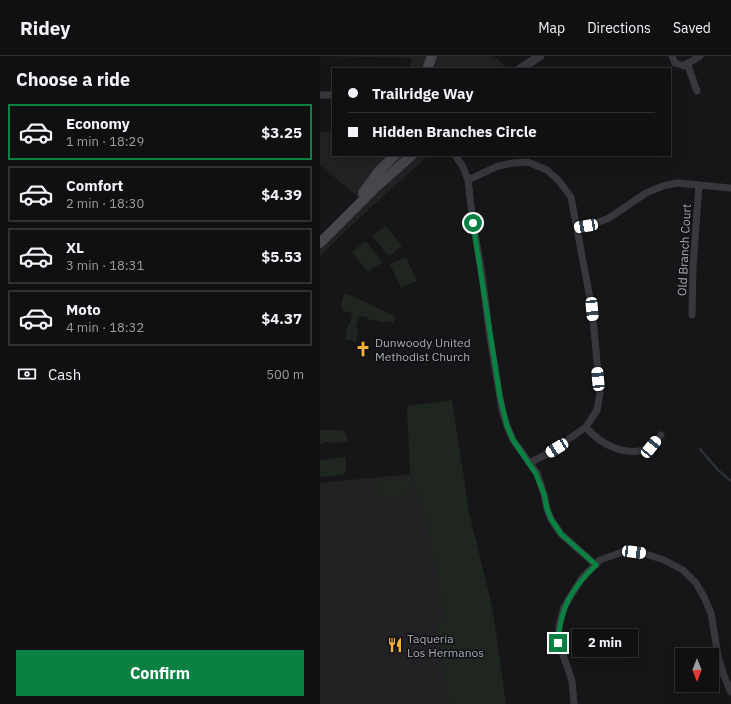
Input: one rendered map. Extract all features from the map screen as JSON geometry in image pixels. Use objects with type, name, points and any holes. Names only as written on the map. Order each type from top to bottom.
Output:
[{"type":"main road","points":[[427,68],[432,56]]},
{"type":"main road","points":[[358,204],[365,190],[375,176],[394,156]]},
{"type":"main road","points":[[320,243],[358,204],[411,156]]},
{"type":"street","points":[[522,68],[540,56]]},
{"type":"street","points":[[672,56],[674,62],[684,66],[698,57]]},
{"type":"street","points":[[688,63],[697,91]]},
{"type":"street","points":[[320,94],[332,95]]},
{"type":"street","points":[[456,156],[468,180],[473,223],[502,410],[507,426],[513,440],[540,482],[551,519],[561,534],[596,565]]},
{"type":"street","points":[[468,180],[498,166],[528,159],[547,170],[559,181],[571,197],[578,227],[592,309],[600,393],[597,410],[586,427],[549,453],[529,463]]},
{"type":"street","points":[[578,227],[594,224],[608,218],[646,193],[663,186],[677,183],[731,188]]},
{"type":"street","name":"Old Branch Court","points":[[692,315],[693,266],[699,185]]},
{"type":"street","points":[[586,427],[605,444],[617,449],[628,451],[638,451],[651,447],[661,435]]},
{"type":"street","points":[[574,704],[572,681],[558,643],[559,626],[564,607],[582,578],[600,560],[625,551],[643,553],[664,560],[683,570],[696,583],[711,613],[718,656],[731,692]]},
{"type":"shaded area","points":[[320,56],[493,56],[505,65],[501,68],[409,68],[412,58]]},
{"type":"shaded area","points":[[320,132],[332,132],[332,156],[428,156],[320,256],[320,235],[363,201],[320,165]]},
{"type":"shaded area","points":[[386,226],[402,246],[389,256],[372,236]]},
{"type":"shaded area","points":[[366,241],[382,262],[368,272],[352,252]]},
{"type":"shaded area","points":[[406,257],[417,281],[401,288],[390,264]]},
{"type":"shaded area","points":[[344,294],[353,296],[396,317],[393,323],[385,321],[385,323],[359,316],[356,328],[358,329],[356,342],[345,339],[348,325],[353,313],[343,311],[341,306]]},
{"type":"shaded area","points":[[452,400],[469,512],[493,611],[506,704],[449,704],[435,622],[445,620],[425,516],[410,474],[407,406]]},
{"type":"shaded area","points":[[320,430],[343,430],[347,435],[347,442],[325,442],[320,444]]},
{"type":"shaded area","points":[[346,457],[346,470],[343,475],[320,477],[320,460]]},
{"type":"shaded area","points":[[410,474],[425,516],[445,620],[435,622],[449,704],[320,704],[320,483]]},
{"type":"shaded area","points":[[407,477],[411,494],[378,498],[376,481]]},
{"type":"waterway","points":[[700,449],[718,470],[731,481]]},
{"type":"place","name":"Dunwoody United Methodist Church","points":[[363,349]]},
{"type":"place","name":"Taqueria Los Hermanos","points":[[395,645]]},
{"type":"route","points":[[473,223],[502,410],[507,426],[513,440],[540,482],[551,519],[561,534],[596,565],[582,578],[564,607],[559,626],[558,643]]}]
